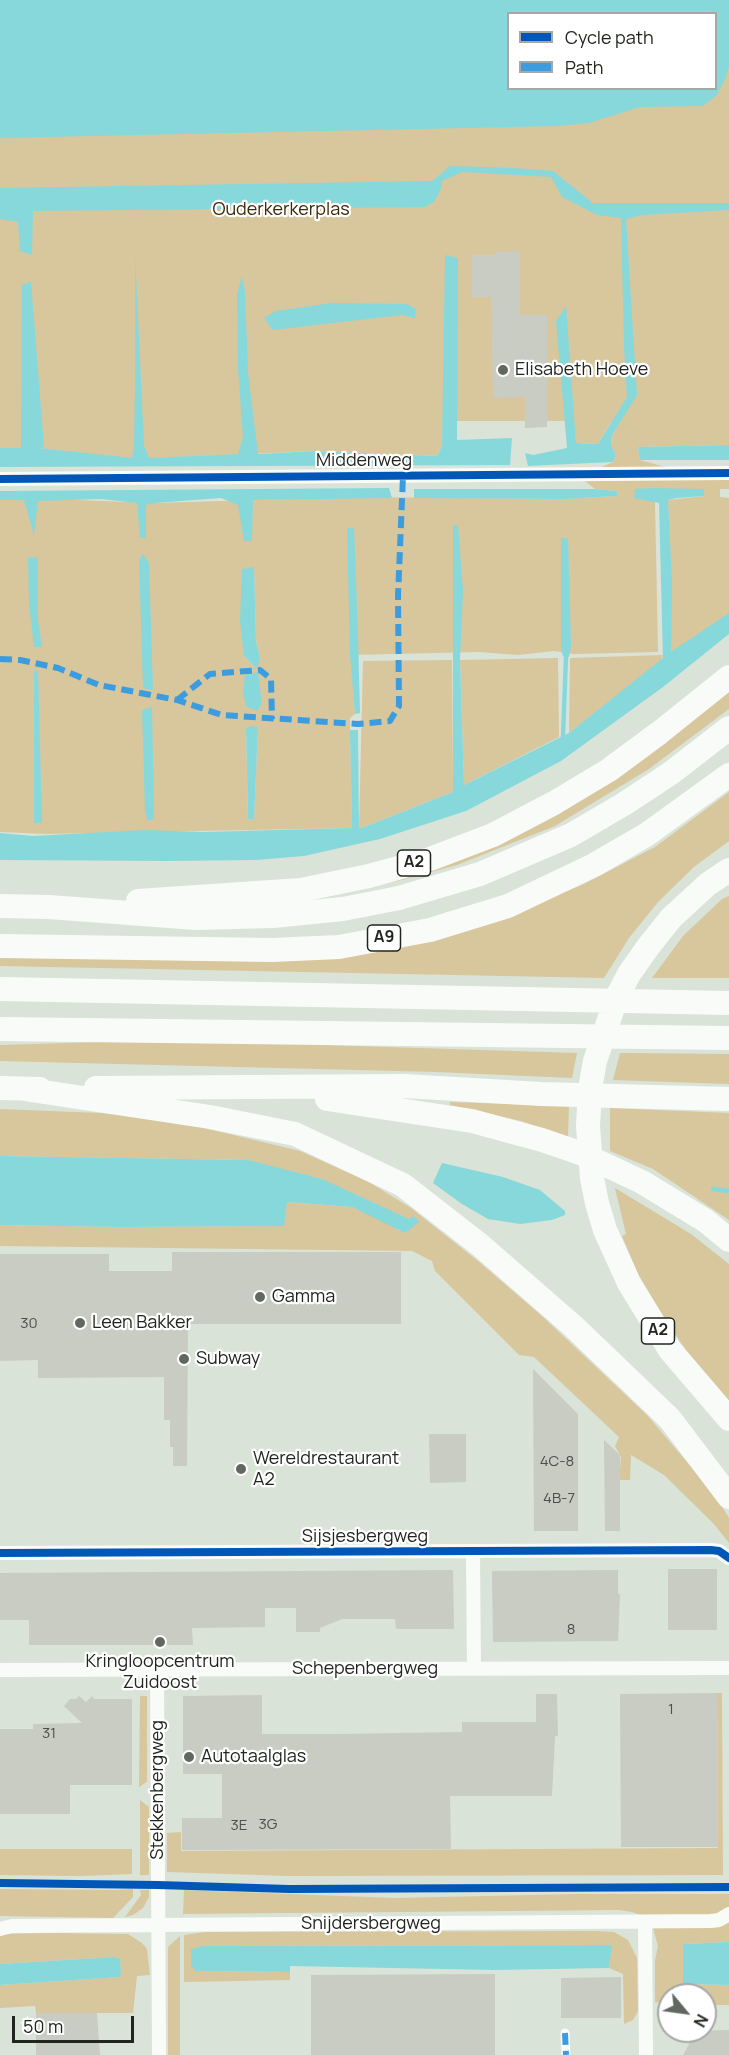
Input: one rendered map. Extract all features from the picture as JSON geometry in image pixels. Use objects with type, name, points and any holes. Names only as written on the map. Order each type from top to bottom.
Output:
[{"type":"highway","name":"A2","points":[[49,907],[301,890],[369,876],[430,859],[493,835],[564,798],[609,770],[729,677]]},
{"type":"highway","name":"A9","points":[[0,906],[49,907],[196,918],[262,916],[343,909],[399,898],[480,874],[572,834],[624,804],[670,773],[729,728]]},
{"type":"highway","name":"A9","points":[[0,946],[166,949],[316,948],[339,947],[430,930],[508,906],[594,865],[646,836],[729,775]]},
{"type":"highway","name":"A2","points":[[729,870],[708,884],[671,918],[629,974],[616,999],[595,1061],[590,1089],[588,1126],[592,1178],[605,1230],[629,1282],[670,1350],[729,1419]]},
{"type":"highway","points":[[0,989],[729,1004]]},
{"type":"highway","points":[[0,1029],[729,1038]]},
{"type":"highway","points":[[12,1089],[404,1086],[541,1094],[729,1099]]},
{"type":"highway","points":[[256,1088],[455,1118],[542,1140],[601,1162],[642,1182],[706,1221],[729,1240]]},
{"type":"highway","points":[[12,1089],[210,1117],[295,1134],[403,1185],[480,1245],[573,1326],[670,1419],[729,1497]]},
{"type":"street","name":"Middenweg","points":[[0,479],[729,474]]},
{"type":"street","name":"Sijsjesbergweg","points":[[0,1553],[711,1550],[719,1551],[729,1557]]},
{"type":"street","points":[[473,1551],[474,1669]]},
{"type":"street","name":"Schepenbergweg","points":[[0,1670],[729,1668]]},
{"type":"street","name":"Stekkenbergweg","points":[[157,1670],[159,2055]]},
{"type":"street","name":"Snijdersbergweg","points":[[4,1926],[711,1921],[729,1914]]},
{"type":"street","points":[[645,1922],[646,2055]]},
{"type":"street","points":[[565,2033],[566,2055]]},
{"type":"green space","name":"Ouderkerkerplas","points":[[0,0],[729,0],[729,445],[638,447],[640,460],[673,469],[590,472],[613,462],[616,454],[612,447],[611,437],[620,422],[612,421],[598,444],[576,443],[574,421],[443,421],[442,446],[437,456],[315,451],[132,459],[38,448],[0,448]]},
{"type":"green space","points":[[729,479],[729,489],[720,489],[720,497],[729,498],[729,616],[671,653],[668,500],[704,496],[703,489],[635,489],[655,502],[658,652],[574,654],[554,651],[518,655],[479,652],[351,655],[355,714],[350,718],[352,828],[46,834],[0,832],[0,497],[155,503],[354,497],[565,499],[617,496],[618,491],[595,489],[585,481]],"holes":[[[254,567],[256,641],[260,658],[255,667],[244,656]],[[258,727],[254,820],[248,819],[246,728]]]},
{"type":"green space","points":[[663,655],[661,661],[569,733],[570,658]]},
{"type":"green space","points":[[558,658],[559,737],[464,785],[460,660]]},
{"type":"green space","points":[[452,660],[453,792],[359,829],[363,661]]},
{"type":"green space","points":[[729,684],[729,709],[649,769],[555,826],[457,865],[402,880],[349,890],[455,856]]},
{"type":"green space","points":[[729,792],[729,841],[694,867],[658,902],[629,938],[604,978],[0,966],[0,955],[336,956],[529,907],[584,884],[655,847]]},
{"type":"green space","points":[[729,896],[729,978],[652,978],[683,936],[722,899]]},
{"type":"green space","points":[[167,1040],[577,1053],[572,1078],[436,1072],[0,1061],[0,1045]]},
{"type":"green space","points":[[620,1053],[729,1054],[729,1084],[613,1080]]},
{"type":"green space","points":[[450,1102],[569,1106],[568,1137],[521,1121],[450,1105]]},
{"type":"green space","points":[[610,1108],[729,1113],[729,1220],[653,1169],[610,1151]]},
{"type":"green space","points":[[0,1109],[150,1115],[300,1151],[369,1182],[411,1208],[478,1261],[543,1317],[647,1415],[715,1495],[729,1518],[729,1543],[714,1524],[664,1475],[631,1455],[630,1480],[619,1480],[621,1457],[615,1446],[619,1437],[534,1357],[519,1355],[435,1271],[432,1261],[412,1251],[0,1246],[0,1225],[283,1226],[287,1202],[352,1207],[400,1231],[409,1219],[248,1160],[0,1156]]},
{"type":"green space","points":[[615,1188],[691,1234],[729,1264],[729,1401],[686,1350],[638,1274],[622,1236],[626,1234]]},
{"type":"green space","points":[[717,1693],[722,1693],[723,1875],[289,1876],[167,1872],[167,1833],[181,1832],[181,1851],[718,1848]]},
{"type":"green space","points":[[140,1696],[147,1696],[147,1782],[139,1787]]},
{"type":"green space","points":[[140,1800],[149,1807],[149,1875],[140,1875]]},
{"type":"green space","points":[[0,1849],[132,1849],[132,1874],[0,1875]]},
{"type":"green space","points":[[0,1889],[133,1889],[133,1897],[113,1918],[0,1916]]},
{"type":"green space","points":[[140,1890],[149,1890],[149,1897],[143,1908],[125,1917],[141,1895]]},
{"type":"green space","points":[[184,1890],[395,1898],[576,1894],[729,1894],[729,1942],[684,1944],[683,1983],[657,1983],[657,2002],[655,2002],[655,1961],[658,1946],[652,1925],[643,1916],[632,1912],[619,1910],[183,1914]]},
{"type":"green space","points":[[205,1932],[614,1932],[628,1940],[637,1958],[638,2011],[633,2020],[624,2024],[623,1974],[609,1968],[611,1945],[203,1946],[196,1971],[290,1972],[290,1980],[184,1982],[184,1935]]},
{"type":"green space","points":[[0,1934],[128,1934],[142,1943],[147,1949],[150,1975],[137,1976],[133,2013],[36,2013],[35,2006],[0,2008],[0,1985],[119,1977],[121,1967],[114,1957],[0,1964]]},
{"type":"green space","points":[[180,1936],[180,2055],[168,2055],[168,1947]]},
{"type":"green space","points":[[717,1985],[729,1985],[729,2005],[717,2005]]},
{"type":"water","points":[[0,0],[729,0],[729,66],[717,95],[703,106],[640,107],[589,123],[559,126],[0,138]]},
{"type":"water","points":[[450,166],[553,171],[593,203],[729,203],[729,210],[642,215],[626,219],[637,395],[611,437],[612,447],[616,454],[613,462],[528,466],[525,453],[533,455],[567,448],[556,321],[566,306],[576,443],[598,444],[627,397],[621,218],[597,215],[562,197],[551,177],[462,172],[442,181],[442,187],[434,202],[425,207],[33,211],[32,255],[20,251],[18,222],[0,219],[0,188],[432,181]]},
{"type":"water","points":[[135,253],[144,446],[149,458],[238,454],[243,437],[238,369],[237,294],[242,276],[245,292],[248,373],[258,454],[315,451],[437,456],[442,446],[445,255],[458,258],[457,440],[512,438],[510,465],[0,467],[0,448],[21,448],[22,285],[31,282],[44,447],[39,448],[132,458],[135,386]]},
{"type":"water","points":[[331,303],[407,304],[416,309],[415,318],[402,315],[273,330],[264,318],[276,311]]},
{"type":"water","points":[[729,445],[729,460],[640,460],[638,447]]},
{"type":"water","points":[[389,488],[392,498],[253,500],[252,541],[244,541],[238,505],[221,498],[146,505],[146,539],[140,537],[137,503],[101,499],[38,501],[34,535],[24,500],[0,500],[0,491]]},
{"type":"water","points":[[414,489],[618,491],[617,496],[565,499],[414,498]]},
{"type":"water","points":[[635,489],[704,489],[704,496],[668,500],[672,583],[671,652],[729,613],[729,634],[663,687],[561,761],[466,811],[380,839],[304,856],[256,860],[0,860],[0,833],[33,836],[145,830],[203,832],[352,828],[350,730],[358,730],[359,829],[453,792],[453,525],[458,525],[463,591],[460,660],[464,785],[569,733],[663,658],[659,503],[634,498]]},
{"type":"water","points":[[347,528],[354,528],[360,713],[355,714],[350,655]]},
{"type":"water","points":[[561,538],[568,538],[571,646],[569,657],[563,656],[561,649]]},
{"type":"water","points":[[143,554],[149,563],[153,690],[143,688],[139,560]]},
{"type":"water","points":[[28,557],[38,558],[38,620],[42,647],[34,647],[29,604]]},
{"type":"water","points":[[254,567],[256,641],[260,658],[258,666],[255,667],[244,656],[240,621],[242,569]]},
{"type":"water","points":[[34,670],[38,671],[42,823],[34,823]]},
{"type":"water","points":[[258,672],[262,703],[257,711],[246,706],[243,693],[245,675]]},
{"type":"water","points":[[152,707],[154,819],[148,821],[145,811],[142,710]]},
{"type":"water","points":[[258,727],[254,820],[248,819],[246,728]]},
{"type":"water","points":[[0,1156],[248,1160],[322,1179],[409,1219],[414,1216],[419,1222],[405,1233],[352,1207],[287,1202],[284,1226],[0,1225]]},
{"type":"water","points":[[442,1163],[503,1177],[540,1190],[565,1211],[565,1215],[552,1220],[520,1224],[488,1219],[433,1183]]},
{"type":"water","points":[[729,1942],[729,1985],[683,1983],[683,1944]]},
{"type":"water","points":[[612,1945],[609,1968],[494,1970],[290,1966],[290,1972],[196,1971],[191,1966],[191,1949],[203,1946]]},
{"type":"water","points":[[114,1957],[120,1959],[120,1977],[0,1985],[0,1964]]},
{"type":"building","points":[[520,251],[520,315],[547,315],[547,427],[525,428],[525,397],[493,398],[491,297],[472,297],[472,255],[496,255],[496,252]]},
{"type":"building","points":[[172,1252],[401,1252],[401,1324],[188,1324],[187,1466],[173,1466],[170,1420],[164,1420],[164,1377],[38,1378],[38,1360],[0,1361],[0,1254],[109,1254],[109,1271],[172,1271]]},
{"type":"building","points":[[533,1369],[578,1414],[578,1531],[534,1531]]},
{"type":"building","points":[[429,1434],[466,1434],[466,1482],[430,1483]]},
{"type":"building","points":[[604,1440],[620,1455],[620,1531],[605,1531]]},
{"type":"building","points":[[668,1569],[717,1569],[717,1630],[668,1630]]},
{"type":"building","points":[[453,1570],[454,1629],[396,1629],[395,1619],[342,1619],[320,1628],[320,1632],[296,1632],[296,1608],[265,1608],[265,1627],[192,1628],[193,1645],[29,1645],[29,1620],[0,1620],[0,1573]]},
{"type":"building","points":[[618,1570],[618,1594],[620,1594],[618,1641],[493,1642],[492,1571]]},
{"type":"building","points":[[717,1693],[718,1847],[621,1847],[620,1694]]},
{"type":"building","points":[[536,1694],[557,1694],[558,1736],[555,1736],[552,1796],[450,1796],[451,1849],[182,1850],[182,1818],[222,1818],[222,1774],[183,1774],[183,1696],[262,1695],[262,1734],[338,1734],[462,1732],[462,1722],[536,1722]]},
{"type":"building","points":[[79,1696],[86,1702],[92,1696],[94,1699],[132,1699],[132,1785],[70,1785],[70,1814],[0,1814],[0,1729],[33,1729],[33,1724],[82,1723],[64,1706],[70,1699],[76,1699]]},
{"type":"building","points":[[495,1974],[495,2055],[311,2055],[311,1975]]},
{"type":"building","points":[[621,1977],[621,2018],[561,2018],[561,1978]]},
{"type":"building","points":[[36,2013],[97,2013],[100,2055],[36,2055]]},
{"type":"building","points":[[717,2030],[729,2030],[729,2055],[683,2055],[689,2043],[717,2043]]},
{"type":"waterway","points":[[563,737],[566,656]]},
{"type":"waterway","points":[[713,1189],[729,1191]]},
{"type":"marked path","points":[[0,659],[20,660],[58,668],[99,685],[177,700],[222,715],[358,724],[390,721],[399,706],[398,596],[403,476]]},
{"type":"marked path","points":[[177,700],[210,674],[260,670],[271,679],[272,719]]},
{"type":"marked path","points":[[565,2033],[566,2055]]},
{"type":"cycle path","points":[[0,479],[729,473]]},
{"type":"cycle path","points":[[0,1553],[711,1550],[719,1551],[729,1558]]},
{"type":"cycle path","points":[[0,1883],[289,1889],[729,1887]]},
{"type":"place","name":"Elisabeth Hoeve","points":[[503,370]]},
{"type":"place","name":"Gamma","points":[[260,1297]]},
{"type":"place","name":"Leen Bakker","points":[[80,1323]]},
{"type":"place","name":"Subway","points":[[184,1359]]},
{"type":"place","name":"Wereldrestaurant A2","points":[[241,1469]]},
{"type":"place","name":"Kringloopcentrum Zuidoost","points":[[160,1642]]},
{"type":"place","name":"Autotaalglas","points":[[189,1757]]}]
